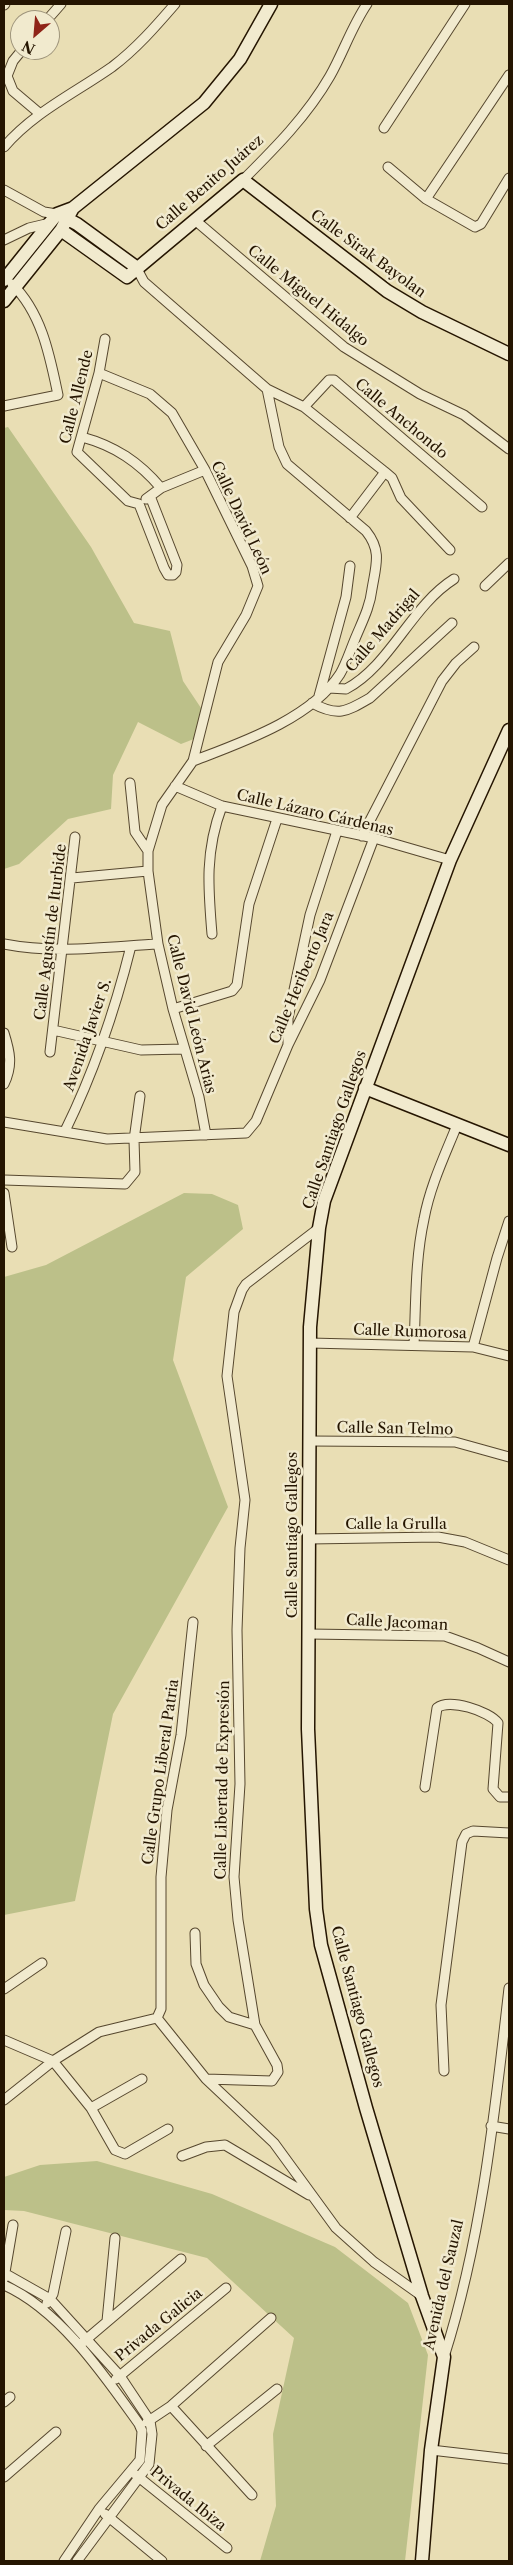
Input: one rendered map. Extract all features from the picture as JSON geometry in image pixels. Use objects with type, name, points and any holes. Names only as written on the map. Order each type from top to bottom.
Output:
[{"type":"street","points":[[4,147],[39,113],[112,67],[147,35],[175,4]]},
{"type":"street","points":[[4,406],[58,395],[47,346],[34,317],[15,287],[4,279],[62,219],[204,103],[240,60],[271,4]]},
{"type":"street","name":"Calle Benito Juárez","points":[[127,277],[136,267],[196,221],[270,154],[305,113],[329,77],[366,4]]},
{"type":"street","points":[[384,128],[465,4]]},
{"type":"street","points":[[14,60],[7,76],[13,91],[39,113]]},
{"type":"street","points":[[426,199],[509,75]]},
{"type":"street","points":[[388,167],[426,199],[475,227],[481,224],[509,178]]},
{"type":"street","name":"Calle Sirak Bayolan","points":[[243,180],[387,291],[422,312],[509,354]]},
{"type":"street","points":[[4,190],[44,212],[62,219],[136,267],[144,282],[267,389],[304,407],[392,478],[401,498],[450,550]]},
{"type":"street","points":[[4,240],[29,228],[62,219]]},
{"type":"street","points":[[62,219],[127,277],[144,282]]},
{"type":"street","points":[[4,301],[62,219]]},
{"type":"street","name":"Calle Miguel Hidalgo","points":[[196,221],[344,347],[420,394],[464,415],[509,449]]},
{"type":"street","name":"Calle Allende","points":[[105,339],[99,373],[77,452],[82,460],[128,501],[139,504]]},
{"type":"street","name":"Calle David León","points":[[99,373],[150,394],[172,413],[205,470],[252,566],[258,586],[246,615],[218,662],[193,761]]},
{"type":"street","name":"Calle Anchondo","points":[[304,407],[324,384],[329,380],[334,380],[482,507]]},
{"type":"street","points":[[193,761],[235,745],[276,725],[315,701],[340,674],[370,604],[378,553],[375,542],[287,464],[279,447],[267,389]]},
{"type":"street","points":[[82,436],[105,444],[126,455],[162,488]]},
{"type":"street","points":[[150,496],[177,565],[176,572],[172,575],[168,575],[164,568],[139,504],[150,496],[162,488],[205,470]]},
{"type":"street","points":[[350,518],[385,472]]},
{"type":"street","points":[[485,586],[509,563]]},
{"type":"street","points":[[315,701],[346,597],[350,566]]},
{"type":"street","name":"Calle Madrigal","points":[[329,688],[346,690],[363,678],[437,590],[454,579]]},
{"type":"street","points":[[315,701],[328,712],[346,712],[370,698],[452,623]]},
{"type":"street","points":[[362,836],[442,681],[456,663],[474,647]]},
{"type":"street","name":"Calle Santiago Gallegos","points":[[444,2357],[422,2296],[366,2108],[321,1944],[316,1910],[308,1729],[310,1343],[319,1228],[324,1201],[450,860],[509,730]]},
{"type":"street","name":"Calle David León Arias","points":[[193,761],[162,805],[148,851],[148,871],[158,944],[173,1009],[199,1097],[206,1135]]},
{"type":"street","points":[[130,783],[135,832],[148,851]]},
{"type":"street","name":"Calle Lázaro Cárdenas","points":[[175,786],[222,806],[374,838],[450,860]]},
{"type":"street","points":[[212,934],[208,880],[209,851],[213,828],[222,806]]},
{"type":"street","points":[[173,1009],[232,991],[238,985],[249,904],[277,819]]},
{"type":"street","points":[[288,1045],[286,1032],[288,1018],[310,915],[337,831]]},
{"type":"street","name":"Calle Agustín de Iturbide","points":[[50,1052],[72,878],[75,836]]},
{"type":"street","name":"Calle Heriberto Jara","points":[[206,1135],[246,1133],[252,1128],[288,1045],[320,980],[374,838]]},
{"type":"street","points":[[72,878],[148,871]]},
{"type":"street","points":[[4,944],[34,950],[63,950],[158,944]]},
{"type":"street","name":"Avenida Javier S.","points":[[65,1131],[84,1094],[120,991],[131,946]]},
{"type":"street","points":[[53,1030],[102,1043],[140,1050],[184,1049]]},
{"type":"street","points":[[4,1033],[11,1056],[4,1084]]},
{"type":"street","points":[[365,1088],[509,1145]]},
{"type":"street","points":[[4,1179],[125,1184],[135,1172],[134,1140],[140,1096]]},
{"type":"street","points":[[4,1122],[99,1138],[134,1140],[206,1135]]},
{"type":"street","points":[[414,1345],[418,1254],[424,1217],[440,1167],[457,1124]]},
{"type":"street","points":[[4,1193],[12,1247]]},
{"type":"street","points":[[473,1347],[509,1221]]},
{"type":"street","name":"Calle Libertad de Expresión","points":[[206,2078],[272,2081],[276,2077],[277,2065],[255,2025],[238,1920],[234,1877],[240,1784],[237,1630],[240,1548],[245,1500],[227,1376],[234,1312],[246,1284],[319,1228]]},
{"type":"street","name":"Calle Rumorosa","points":[[310,1343],[473,1347],[509,1356]]},
{"type":"street","name":"Calle San Telmo","points":[[309,1441],[455,1442],[509,1456]]},
{"type":"street","name":"Calle la Grulla","points":[[309,1539],[438,1537],[465,1542],[509,1560]]},
{"type":"street","name":"Calle Grupo Liberal Patria","points":[[157,2018],[160,2009],[161,1877],[166,1810],[181,1734],[193,1622]]},
{"type":"street","name":"Calle Jacoman","points":[[309,1634],[445,1636],[509,1662]]},
{"type":"street","points":[[425,1787],[437,1708],[442,1704],[450,1702],[493,1717],[498,1723],[492,1789],[500,1797],[509,1797]]},
{"type":"street","points":[[444,2071],[441,2005],[462,1842],[466,1834],[472,1831],[509,1833]]},
{"type":"street","points":[[196,1933],[196,1964],[204,1986],[219,2007],[229,2017],[255,2025]]},
{"type":"street","points":[[4,1988],[42,1963]]},
{"type":"street","name":"Avenida del Sauzal","points":[[422,2561],[431,2450],[444,2357],[470,2262],[491,2126],[509,1988]]},
{"type":"street","points":[[4,2100],[53,2061],[99,2032],[157,2018],[206,2078],[266,2134],[312,2196],[354,2246],[422,2296]]},
{"type":"street","points":[[5,2042],[53,2061],[91,2108],[115,2150],[119,2153],[125,2154],[168,2129]]},
{"type":"street","points":[[91,2108],[142,2079]]},
{"type":"street","points":[[491,2126],[509,2129]]},
{"type":"street","points":[[182,2156],[206,2147],[225,2145],[312,2196]]},
{"type":"street","points":[[4,2285],[34,2301],[78,2346],[111,2385],[142,2431],[140,2460],[99,2509],[66,2558],[78,2561],[108,2517],[149,2464],[152,2434],[150,2421],[120,2376],[50,2299],[4,2275],[13,2225]]},
{"type":"street","points":[[42,2309],[53,2294],[66,2231]]},
{"type":"street","points":[[107,2321],[115,2238]]},
{"type":"street","points":[[78,2346],[181,2259]]},
{"type":"street","name":"Privada Galicia","points":[[111,2385],[226,2288]]},
{"type":"street","points":[[139,2424],[150,2421],[171,2406],[271,2318]]},
{"type":"street","points":[[206,2446],[277,2389]]},
{"type":"street","points":[[171,2406],[252,2495]]},
{"type":"street","points":[[4,2477],[56,2432]]},
{"type":"street","points":[[431,2450],[509,2459]]},
{"type":"street","name":"Privada Ibiza","points":[[132,2471],[226,2548]]},
{"type":"street","points":[[99,2509],[162,2561]]},
{"type":"green space","points":[[8,427],[91,547],[134,623],[170,631],[183,681],[205,714],[199,737],[181,744],[138,722],[113,775],[111,809],[68,819],[19,864],[4,869],[4,428]]},
{"type":"green space","points":[[184,1193],[212,1194],[238,1205],[243,1229],[186,1277],[173,1360],[228,1507],[113,1714],[75,1901],[4,1915],[4,1277],[46,1265]]},
{"type":"green space","points":[[97,2161],[212,2194],[335,2247],[408,2303],[428,2355],[405,2561],[260,2561],[276,2506],[273,2434],[294,2338],[207,2258],[24,2211],[4,2210],[4,2177],[40,2165]]}]
